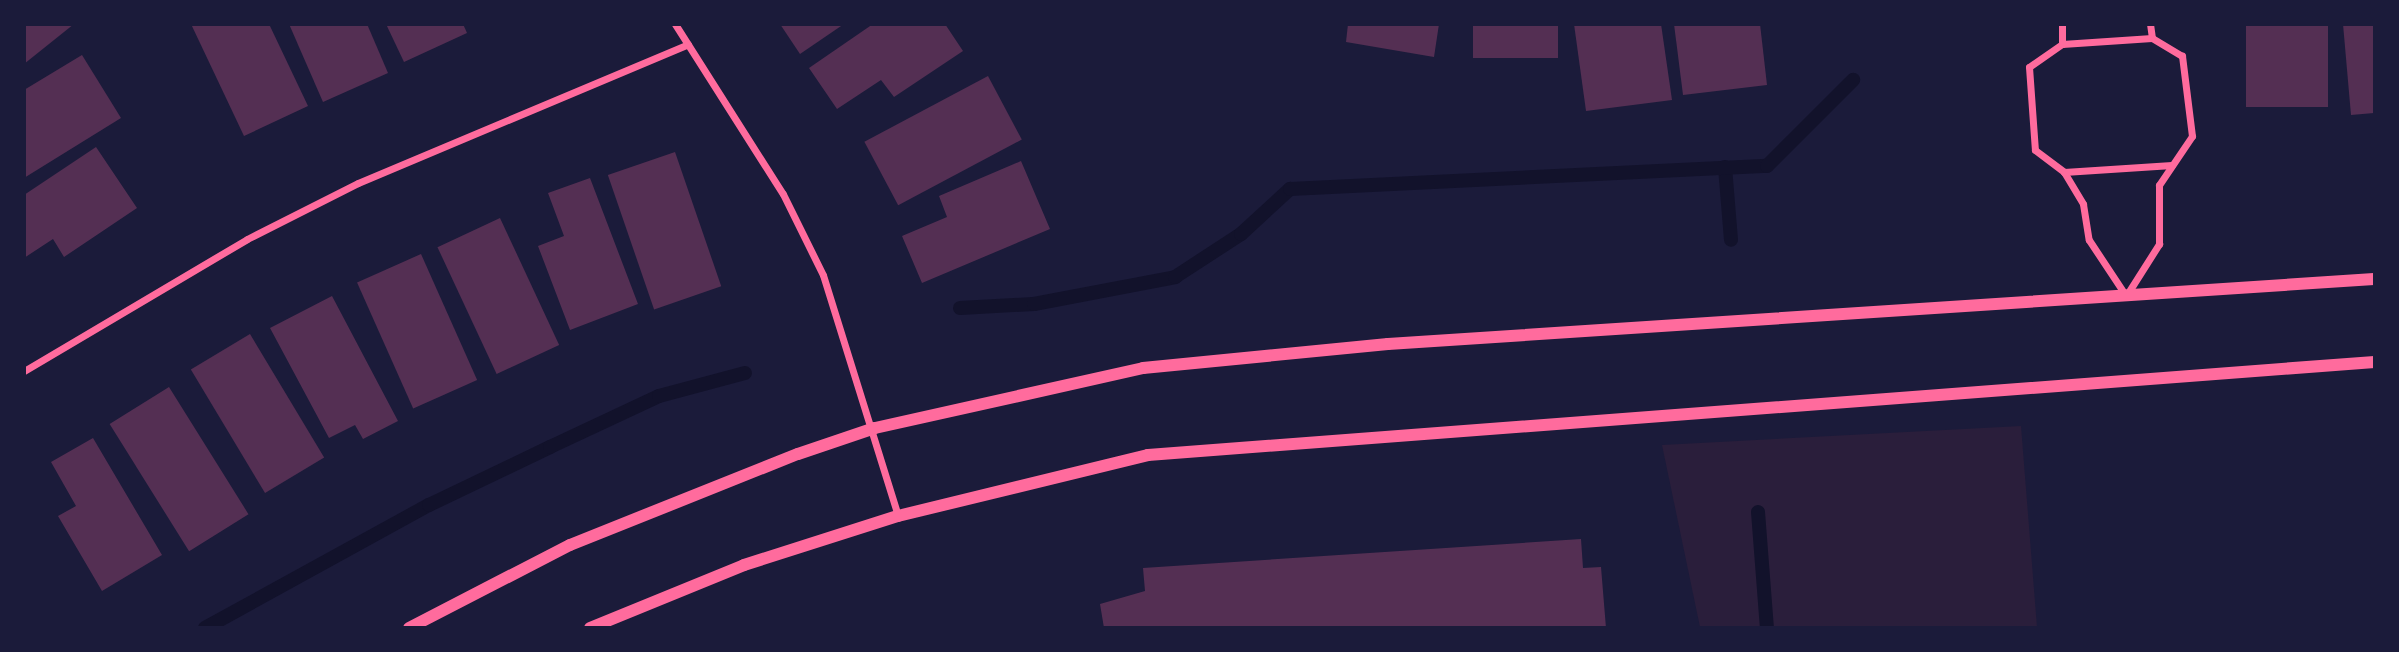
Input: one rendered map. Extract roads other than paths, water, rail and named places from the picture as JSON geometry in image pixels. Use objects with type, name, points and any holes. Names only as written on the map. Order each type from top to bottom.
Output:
[{"type":"street","points":[[675,24],[783,194],[823,275],[875,428],[898,516]]},
{"type":"street","points":[[2062,24],[2062,44]]},
{"type":"street","points":[[2150,24],[2152,38]]},
{"type":"street","points":[[2152,38],[2182,56],[2192,136],[2159,185],[2159,244],[2126,296],[2089,240],[2082,204],[2064,172],[2035,150],[2029,67],[2062,44],[2152,38]]},
{"type":"street","points":[[24,371],[247,239],[346,189],[688,44]]},
{"type":"street","points":[[2064,172],[2172,165]]},
{"type":"street","points":[[409,628],[608,528],[875,428],[1016,394],[1191,362],[2375,279]]},
{"type":"street","points":[[590,628],[744,565],[898,516],[1148,455],[2375,362]]},
{"type":"waterway","points":[[960,308],[1034,304],[1175,277],[1241,234],[1290,189],[1767,166],[1853,80]]},
{"type":"waterway","points":[[1725,167],[1731,240]]},
{"type":"waterway","points":[[205,628],[429,505],[550,447],[659,396],[745,373]]},
{"type":"waterway","points":[[1758,512],[1767,628]]}]
